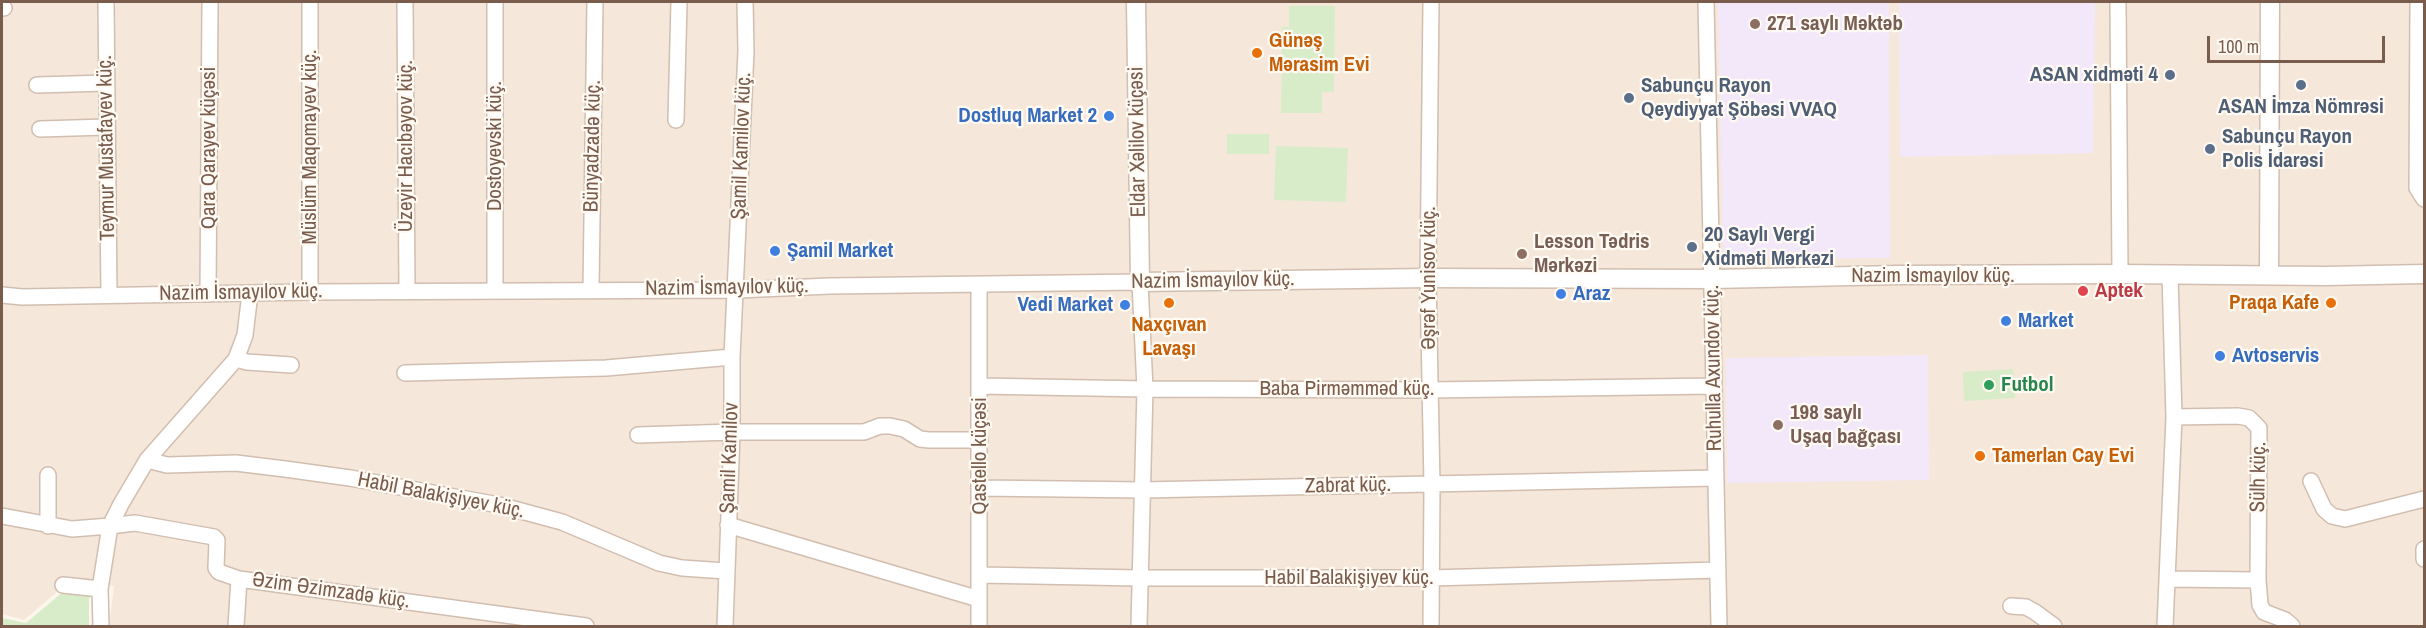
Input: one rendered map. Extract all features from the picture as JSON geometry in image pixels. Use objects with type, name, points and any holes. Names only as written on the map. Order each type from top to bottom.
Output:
[{"type":"street","name":"Teymur Mustafayev küç.","points":[[106,2],[109,295]]},
{"type":"street","name":"Qara Qarayev küçəsi","points":[[207,294],[210,2]]},
{"type":"street","name":"Müslüm Maqomayev küç.","points":[[310,2],[310,292]]},
{"type":"street","name":"Üzeyir Hacıbəyov küç.","points":[[405,2],[407,291]]},
{"type":"street","name":"Dostoyevski küç.","points":[[495,2],[495,291]]},
{"type":"street","name":"Bünyadzadə küç.","points":[[591,290],[595,2]]},
{"type":"street","points":[[675,120],[678,2]]},
{"type":"street","name":"Şamil Kamilov küç.","points":[[736,290],[746,51],[745,2]]},
{"type":"street","name":"Eldar Xəlilov küçəsi","points":[[1136,2],[1140,282]]},
{"type":"street","name":"Əşrəf Yunisov küç.","points":[[1431,2],[1428,278],[1432,485],[1431,627]]},
{"type":"street","name":"Ruhulla Axundov küç.","points":[[1706,2],[1719,627]]},
{"type":"street","points":[[2118,2],[2120,274]]},
{"type":"street","points":[[2269,275],[2270,2]]},
{"type":"street","points":[[2418,2],[2421,105],[2417,188],[2424,199]]},
{"type":"street","points":[[37,85],[106,83]]},
{"type":"street","points":[[40,129],[106,128]]},
{"type":"street","name":"Nazim İsmayılov küç.","points":[[2,296],[736,290],[830,286],[1428,278],[1713,279],[2120,274],[2326,276],[2424,274]]},
{"type":"street","points":[[2165,627],[2174,417],[2170,274]]},
{"type":"street","points":[[1139,627],[1145,389],[1140,282]]},
{"type":"street","name":"Qastello küçəsi","points":[[979,285],[979,627]]},
{"type":"street","name":"Şamil Kamilov","points":[[725,627],[732,432],[732,357],[736,290]]},
{"type":"street","points":[[101,627],[100,590],[110,526],[147,460],[236,359],[245,335],[250,293]]},
{"type":"street","points":[[405,373],[606,368],[732,357]]},
{"type":"street","points":[[236,359],[291,365]]},
{"type":"street","name":"Baba Pirməmməd küç.","points":[[980,386],[1430,390],[1714,386]]},
{"type":"street","name":"Sülh küç.","points":[[2174,417],[2238,416],[2249,418],[2259,428],[2258,580],[2260,606],[2264,612],[2285,620],[2292,627]]},
{"type":"street","points":[[638,435],[864,432],[880,426],[890,426],[904,429],[920,439],[980,440]]},
{"type":"street","name":"Habil Balakişiyev küç.","points":[[147,460],[167,465],[236,463],[285,469],[350,478],[499,505],[562,522],[659,563],[682,568],[726,571]]},
{"type":"street","points":[[48,475],[48,526]]},
{"type":"street","name":"Zabrat küç.","points":[[980,488],[1143,490],[1716,478]]},
{"type":"street","points":[[2311,481],[2324,509],[2332,516],[2345,519],[2424,499],[2424,505]]},
{"type":"street","points":[[2,516],[72,529],[110,526]]},
{"type":"street","name":"Əzim Əzimzadə küç.","points":[[110,526],[135,523],[214,537],[218,544],[216,568],[222,574],[239,579],[586,627]]},
{"type":"street","points":[[728,525],[979,599]]},
{"type":"street","points":[[2424,549],[2424,559]]},
{"type":"street","name":"Habil Balakişiyev küç.","points":[[980,575],[1140,578],[1431,578],[1718,570]]},
{"type":"street","points":[[236,627],[239,579]]},
{"type":"street","points":[[2168,579],[2258,580]]},
{"type":"street","points":[[63,585],[100,590]]},
{"type":"street","points":[[2011,606],[2035,612],[2054,627]]},
{"type":"shaded area","points":[[2,2],[2424,2],[2424,626],[109,626],[114,586],[59,578],[57,592],[24,620],[2,614]]},
{"type":"shaded area","points":[[1718,2],[1889,2],[1890,258],[1723,259]]},
{"type":"shaded area","points":[[1899,2],[2095,2],[2093,153],[1900,157]]},
{"type":"shaded area","points":[[1928,355],[1929,480],[1727,483],[1726,358]]},
{"type":"green space","points":[[1289,6],[1335,6],[1334,92],[1322,92],[1322,113],[1281,113],[1282,27],[1289,27]]},
{"type":"green space","points":[[1227,134],[1269,134],[1269,154],[1227,154]]},
{"type":"green space","points":[[1276,146],[1348,148],[1346,202],[1274,200]]},
{"type":"green space","name":"Futbol","points":[[2013,369],[2015,398],[1964,401],[1963,372]]},
{"type":"green space","points":[[64,591],[89,594],[89,626],[2,626],[2,618],[26,623]]},
{"type":"place","name":"271 saylı Məktəb","points":[[1755,24]]},
{"type":"place","name":"Günəş Mərasim Evi","points":[[1257,53]]},
{"type":"place","name":"ASAN xidməti 4","points":[[2170,75]]},
{"type":"place","name":"ASAN İmza Nömrəsi","points":[[2301,85]]},
{"type":"place","name":"Sabunçu Rayon Qeydiyyat Şöbəsi VVAQ","points":[[1629,98]]},
{"type":"place","name":"Dostluq Market 2","points":[[1109,116]]},
{"type":"place","name":"Sabunçu Rayon Polis İdarəsi","points":[[2210,149]]},
{"type":"place","name":"20 Saylı Vergi Xidməti Mərkəzi","points":[[1692,247]]},
{"type":"place","name":"Şamil Market","points":[[775,251]]},
{"type":"place","name":"Lesson Tədris Mərkəzi","points":[[1522,254]]},
{"type":"place","name":"Aptek","points":[[2083,291]]},
{"type":"place","name":"Araz","points":[[1561,294]]},
{"type":"place","name":"Naxçıvan Lavaşı","points":[[1169,303]]},
{"type":"place","name":"Praqa Kafe","points":[[2331,303]]},
{"type":"place","name":"Vedi Market","points":[[1125,305]]},
{"type":"place","name":"Market","points":[[2006,321]]},
{"type":"place","name":"Avtoservis","points":[[2220,356]]},
{"type":"place","name":"Futbol","points":[[1989,385]]},
{"type":"place","name":"198 saylı Uşaq bağçası","points":[[1778,425]]},
{"type":"place","name":"Tamerlan Cay Evi","points":[[1980,456]]}]
